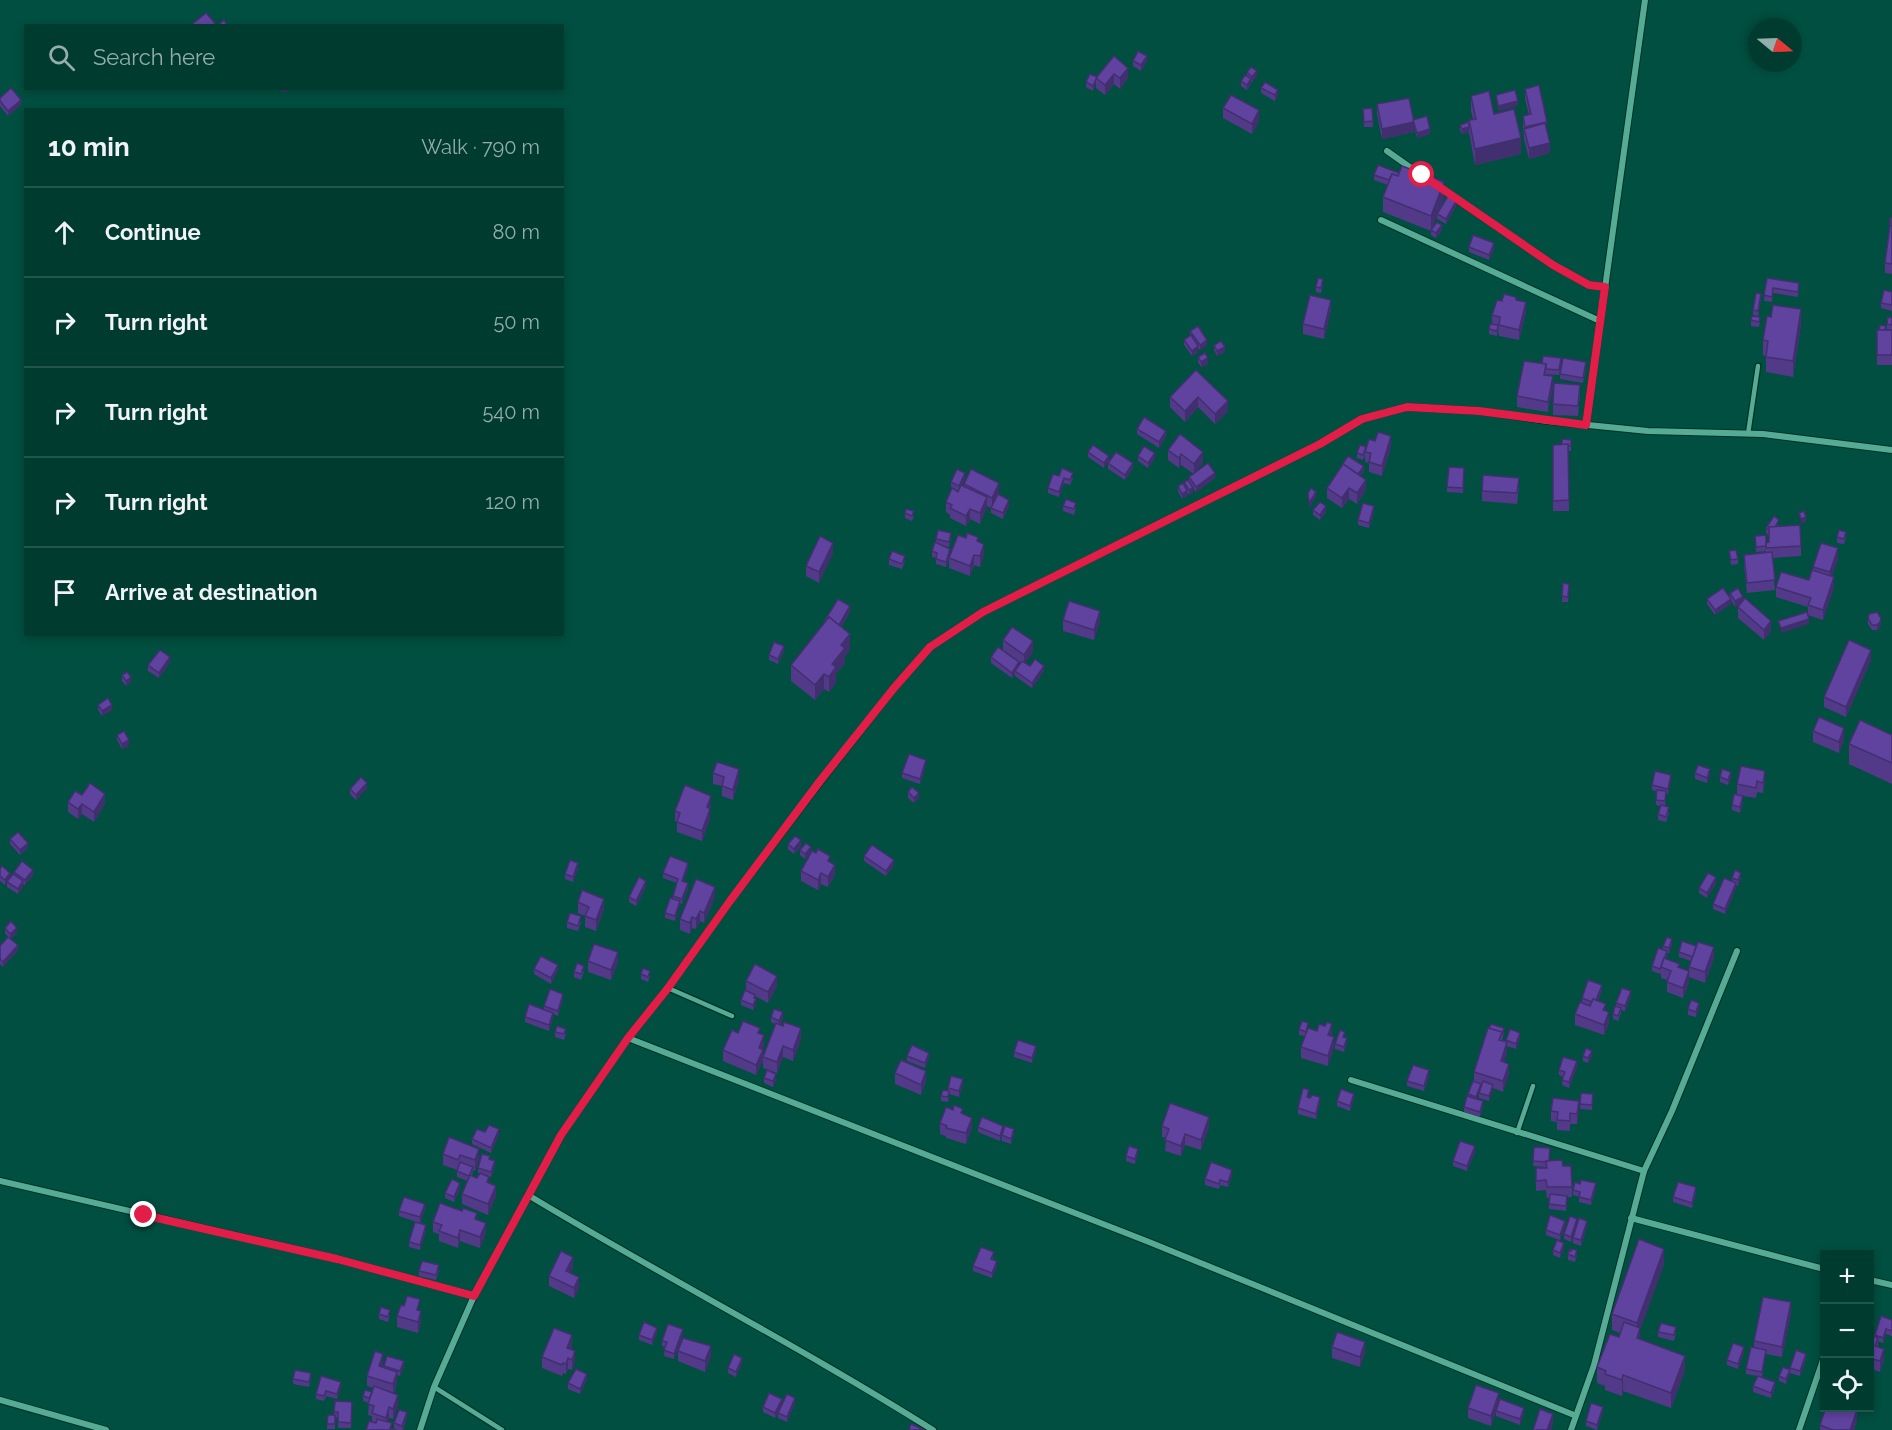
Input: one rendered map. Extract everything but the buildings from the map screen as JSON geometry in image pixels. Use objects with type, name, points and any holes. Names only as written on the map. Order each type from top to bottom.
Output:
[{"type":"street","points":[[1586,425],[1646,0]]},
{"type":"street","points":[[1387,151],[1426,178]]},
{"type":"street","points":[[1435,185],[1553,265],[1589,285],[1605,287]]},
{"type":"street","points":[[1381,220],[1600,321]]},
{"type":"street","points":[[420,1430],[434,1387],[474,1296],[561,1135],[628,1038],[668,988],[820,781],[894,688],[930,647],[983,612],[1320,444],[1362,419],[1407,407],[1479,411],[1648,431],[1748,434],[1892,450]]},
{"type":"street","points":[[1570,1430],[1593,1365],[1644,1171],[1672,1111],[1737,951]]},
{"type":"street","points":[[628,1038],[1149,1242],[1574,1415]]},
{"type":"street","points":[[1351,1080],[1644,1171]]},
{"type":"street","points":[[0,1181],[337,1259],[474,1296]]},
{"type":"street","points":[[528,1195],[592,1234],[844,1376],[933,1430]]},
{"type":"street","points":[[1631,1218],[1820,1268]]},
{"type":"street","points":[[1874,1281],[1892,1286]]},
{"type":"street","points":[[1799,1430],[1824,1358]]},
{"type":"street","points":[[0,1400],[106,1430]]},
{"type":"lane","points":[[1748,434],[1758,366]]},
{"type":"lane","points":[[668,988],[732,1016]]},
{"type":"lane","points":[[1517,1133],[1533,1086]]},
{"type":"lane","points":[[434,1387],[502,1430]]},
{"type":"route","points":[[144,1215],[337,1259],[474,1296],[561,1135],[628,1038],[668,988],[820,781],[894,688],[930,647],[983,612],[1320,444],[1362,419],[1407,407],[1479,411],[1586,425],[1605,287],[1589,285],[1553,265],[1422,175]]}]
